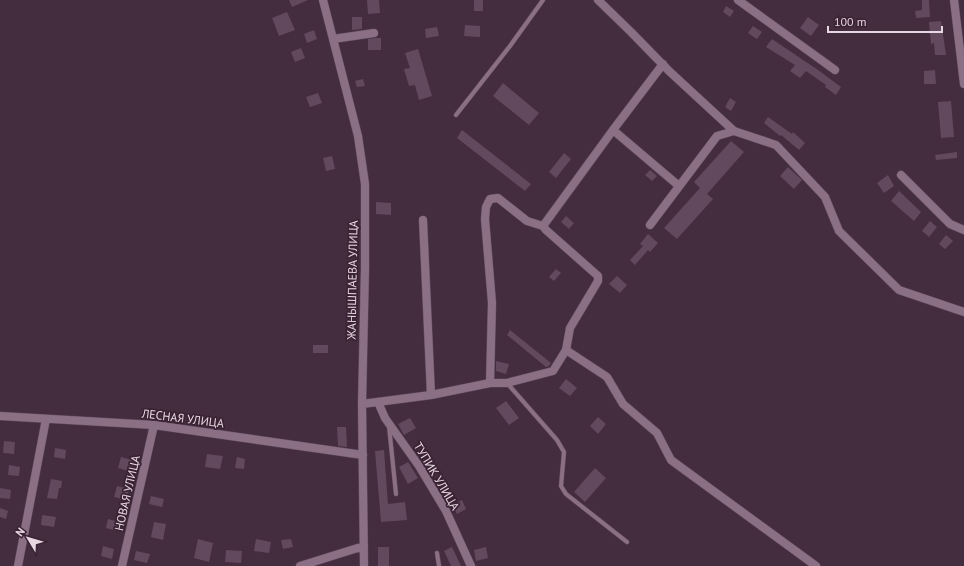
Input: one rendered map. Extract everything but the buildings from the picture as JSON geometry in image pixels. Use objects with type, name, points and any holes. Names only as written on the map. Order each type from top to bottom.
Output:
[{"type":"street","name":"ЖАНЫШПАЕВА УЛИЦА","points":[[323,0],[358,136],[365,184],[362,404],[364,566]]},
{"type":"street","points":[[598,0],[734,131],[776,145],[825,196],[839,231],[899,290],[964,312]]},
{"type":"street","points":[[738,0],[835,70]]},
{"type":"street","points":[[954,0],[964,84]]},
{"type":"street","points":[[333,39],[374,33]]},
{"type":"street","points":[[543,226],[663,64]]},
{"type":"street","points":[[613,130],[679,186]]},
{"type":"street","points":[[650,225],[717,136],[734,131]]},
{"type":"street","points":[[901,175],[950,224],[964,230]]},
{"type":"street","points":[[362,404],[431,396],[490,383],[507,383],[553,371],[566,350],[570,328],[598,281],[598,276],[543,226],[527,221],[498,198],[490,199],[486,207],[485,219],[492,303],[490,383]]},
{"type":"street","points":[[423,220],[431,396]]},
{"type":"street","points":[[566,350],[607,377],[623,404],[657,433],[671,460],[816,566]]},
{"type":"street","name":"ТУПИК УЛИЦА","points":[[378,402],[388,423],[419,466],[442,504],[471,566]]},
{"type":"street","name":"ЛЕСНАЯ УЛИЦА","points":[[0,416],[154,425],[362,455]]},
{"type":"street","points":[[18,566],[46,419]]},
{"type":"street","name":"НОВАЯ УЛИЦА","points":[[122,566],[154,425]]},
{"type":"street","points":[[300,566],[364,546]]},
{"type":"lane","points":[[456,115],[510,46],[543,0]]},
{"type":"lane","points":[[507,383],[557,440],[564,452],[561,486],[566,494],[627,542]]},
{"type":"lane","points":[[388,423],[396,494]]},
{"type":"lane","points":[[437,553],[439,566]]}]
